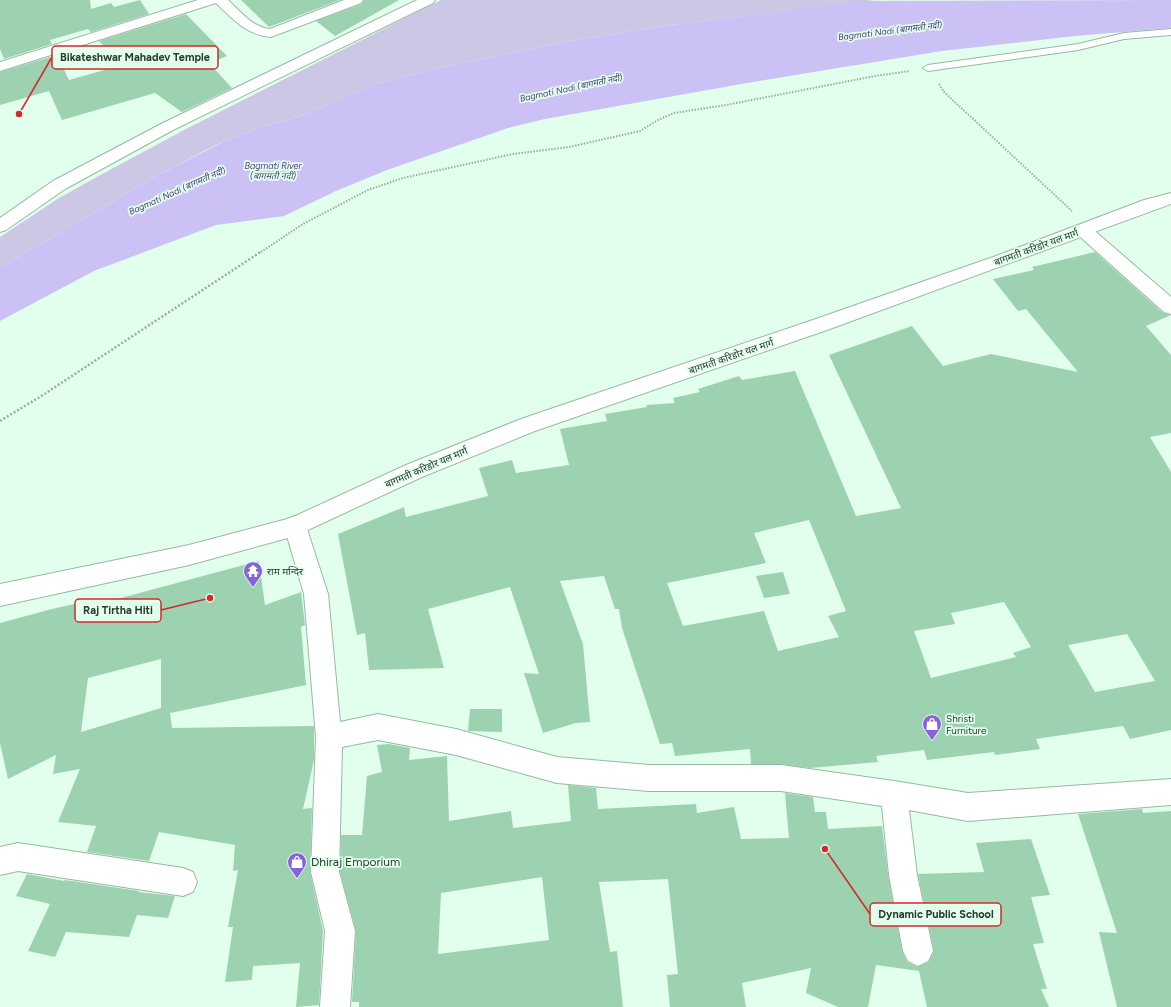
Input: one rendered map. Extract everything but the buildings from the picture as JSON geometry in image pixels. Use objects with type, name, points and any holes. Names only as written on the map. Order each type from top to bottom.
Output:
[{"type":"street","points":[[0,67],[212,0]]},
{"type":"street","points":[[220,0],[255,31],[264,34],[356,0]]},
{"type":"street","points":[[0,226],[59,185],[168,127],[428,0]]},
{"type":"street","name":"बागमती करिडोर यल मार्ग","points":[[0,595],[189,555],[295,526],[414,471],[528,424],[820,325],[1087,229],[1150,204],[1171,198]]},
{"type":"street","points":[[1087,229],[1171,307]]},
{"type":"street","points":[[295,526],[316,594],[328,737],[325,872],[340,931],[335,1007]]},
{"type":"street","points":[[328,737],[378,727],[456,742],[557,770],[649,778],[781,778],[894,794],[968,807],[1171,792]]},
{"type":"street","points":[[894,794],[904,875],[918,951]]},
{"type":"street","points":[[0,861],[18,857],[183,882]]},
{"type":"lane","points":[[928,68],[1078,47],[1124,36],[1171,32]]},
{"type":"path","points":[[0,421],[43,395],[302,224],[368,190],[403,178],[447,168],[513,154],[569,147],[640,131],[658,120],[674,113],[726,105],[875,76],[928,68],[944,92],[1087,229]]},
{"type":"shaded area","points":[[441,0],[875,0],[670,25],[564,42],[439,68],[376,84],[298,117],[268,125],[231,138],[208,149],[160,174],[0,268],[0,237],[59,198],[184,130]]},
{"type":"water","name":"Bagmati River (बागमती नदी)","points":[[1171,0],[1171,28],[1075,36],[942,51],[747,83],[545,119],[508,128],[387,170],[336,191],[284,216],[216,225],[94,271],[0,321],[0,268],[160,174],[231,138],[268,125],[298,117],[376,84],[439,68],[564,42],[670,25],[861,1]]},
{"type":"place","name":"Bikateshwar Mahadev Temple","points":[[19,114]]},
{"type":"place","name":"राम मन्दिर","points":[[253,588]]},
{"type":"place","name":"Raj Tirtha Hiti","points":[[210,598]]},
{"type":"place","name":"Shristi Furniture","points":[[932,741]]},
{"type":"place","name":"Dynamic Public School","points":[[825,849]]},
{"type":"place","name":"Dhiraj Emporium","points":[[297,879]]},
{"type":"water label","name":"Bagmati Nadi (बागमती नदी)","points":[[890,31]]},
{"type":"water label","name":"Bagmati Nadi (बागमती नदी)","points":[[571,88]]},
{"type":"water label","name":"Bagmati Nadi (बागमती नदी)","points":[[177,191]]}]
